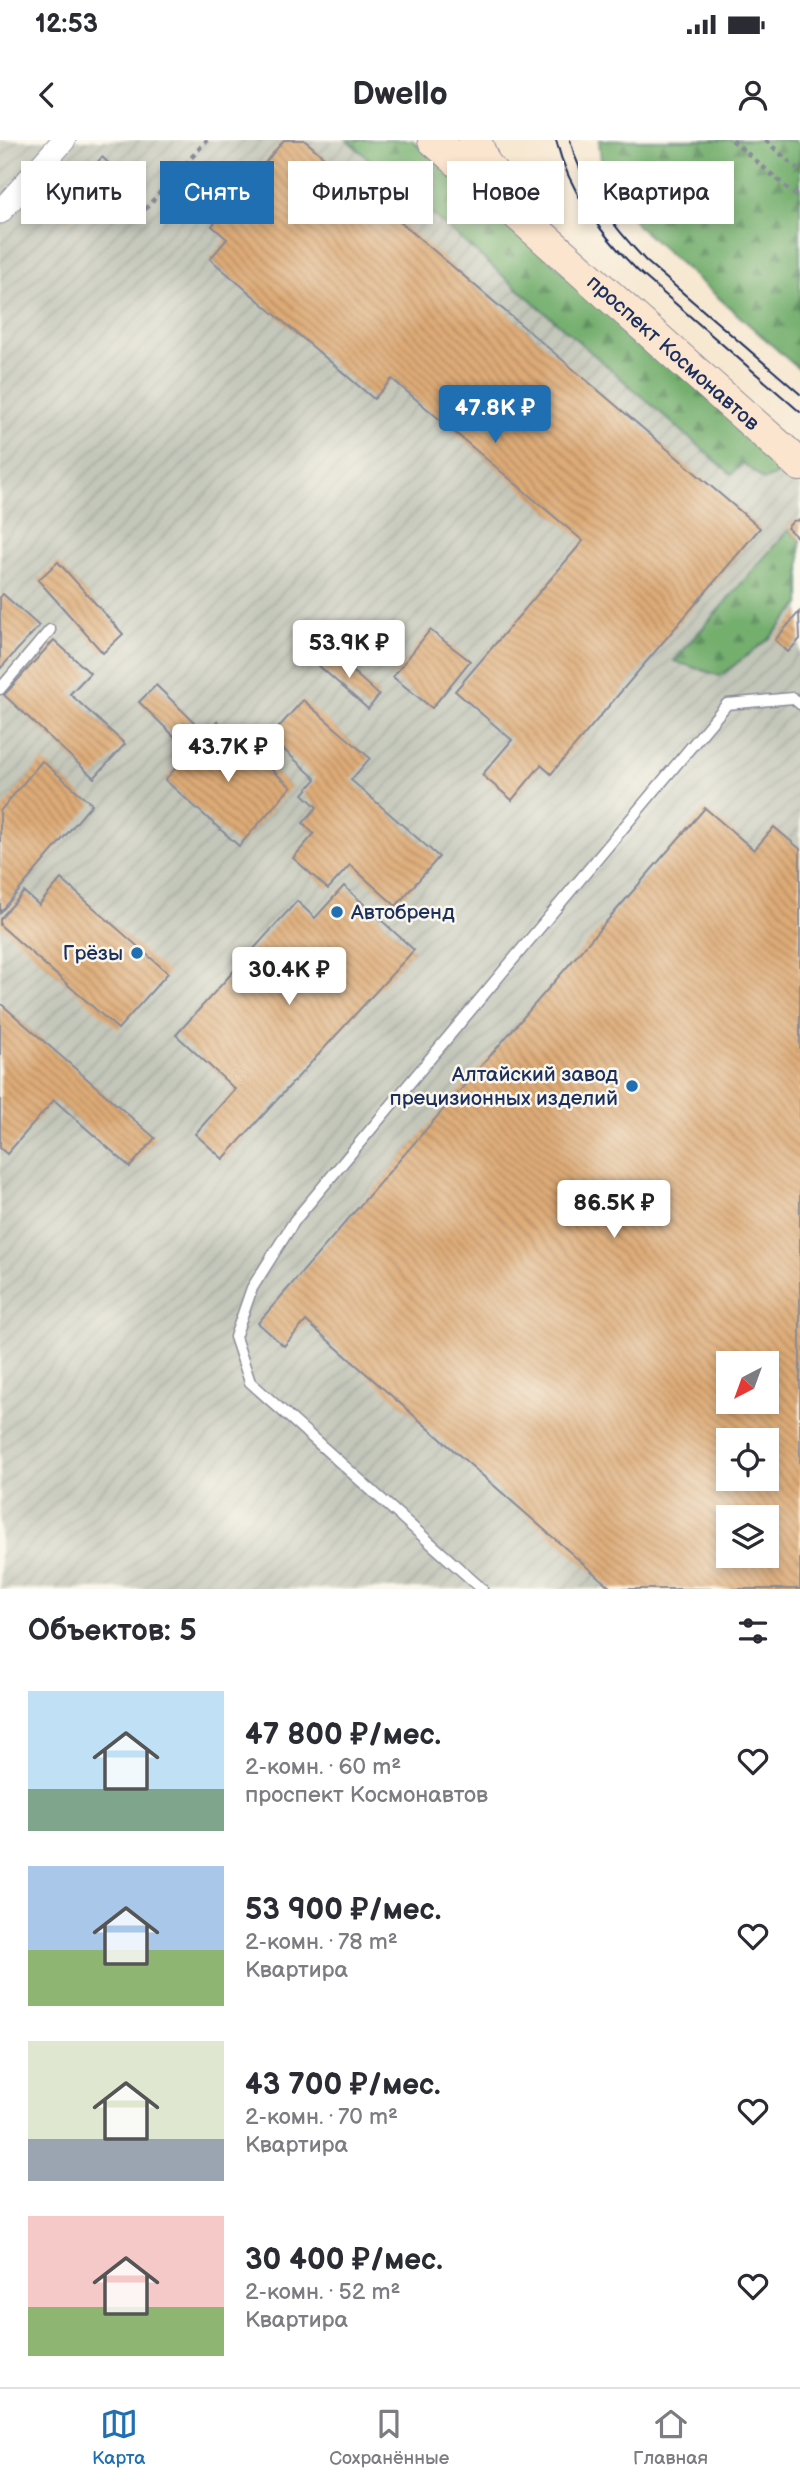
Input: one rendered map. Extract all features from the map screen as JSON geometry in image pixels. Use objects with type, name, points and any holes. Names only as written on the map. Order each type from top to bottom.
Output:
[{"type":"main road","points":[[434,140],[548,241]]},
{"type":"main road","points":[[475,140],[484,163],[548,241]]},
{"type":"main road","name":"проспект Космонавтов","points":[[548,241],[800,465]]},
{"type":"street","points":[[0,212],[64,140]]},
{"type":"lane","points":[[0,689],[50,629]]},
{"type":"lane","points":[[482,1589],[250,1382],[235,1337],[252,1288],[295,1220],[727,704],[793,698],[800,704]]},
{"type":"path","points":[[146,208],[207,140]]},
{"type":"path","points":[[732,140],[800,199]]},
{"type":"path","points":[[765,140],[800,171]]},
{"type":"shaded area","points":[[0,140],[406,140],[430,161],[288,161],[288,224],[433,224],[433,164],[447,176],[447,224],[502,224],[800,484],[800,1589],[0,1589]]},
{"type":"green space","points":[[347,140],[412,140],[447,170],[447,224],[508,224],[776,457],[779,469],[775,476],[764,480],[743,463],[731,474],[433,215],[433,161],[371,161]]},
{"type":"green space","points":[[599,140],[794,140],[800,145],[800,370],[636,224],[734,224],[734,161],[601,160]]},
{"type":"green space","points":[[788,530],[800,540],[800,604],[770,638],[720,676],[674,661]]},
{"type":"building","points":[[284,140],[304,140],[329,161],[288,161],[288,224],[403,224],[760,528],[551,774],[541,765],[512,800],[482,775],[512,740],[455,691],[583,541],[392,379],[374,399],[210,259],[227,239],[212,226],[214,224],[274,224],[274,161],[266,161]]},
{"type":"building","points":[[800,520],[800,540],[787,528],[793,521]]},
{"type":"building","points":[[58,562],[123,634],[103,653],[38,580]]},
{"type":"building","points":[[3,594],[39,626],[0,669],[0,597]]},
{"type":"building","points":[[799,612],[800,639],[788,652],[775,640]]},
{"type":"building","points":[[430,630],[470,661],[432,708],[393,677]]},
{"type":"building","points":[[54,640],[90,673],[70,694],[125,744],[94,778],[4,695]]},
{"type":"building","points":[[330,651],[379,695],[368,709],[318,665]]},
{"type":"building","points":[[156,685],[194,722],[177,739],[139,702]]},
{"type":"building","points":[[303,700],[370,758],[351,780],[439,857],[396,906],[350,865],[328,889],[293,858],[314,834],[303,823],[317,807],[303,794],[316,779],[270,737]]},
{"type":"building","points":[[217,721],[291,787],[239,846],[165,780]]},
{"type":"building","points":[[42,761],[92,804],[0,913],[0,811]]},
{"type":"building","name":"Алтайский завод прецизионных изделий","points":[[705,808],[754,850],[774,827],[800,849],[800,1589],[612,1589],[306,1321],[284,1346],[258,1323]]},
{"type":"building","points":[[61,879],[168,973],[118,1029],[0,925],[0,919],[24,892],[39,905]]},
{"type":"building","points":[[344,886],[414,950],[223,1159],[195,1134],[235,1089],[176,1035],[297,901],[315,918]]},
{"type":"building","points":[[0,1003],[155,1138],[130,1167],[54,1100],[7,1154],[0,1148]]},
{"type":"tram line","points":[[556,140],[578,195],[599,227],[624,257],[800,412]]},
{"type":"tram line","points":[[570,140],[582,174],[591,190],[634,248],[800,394]]},
{"type":"place","name":"Автобренд","points":[[337,912]]},
{"type":"place","name":"Грёзы","points":[[137,953]]},
{"type":"place","name":"Алтайский завод прецизионных изделий","points":[[632,1086]]}]
